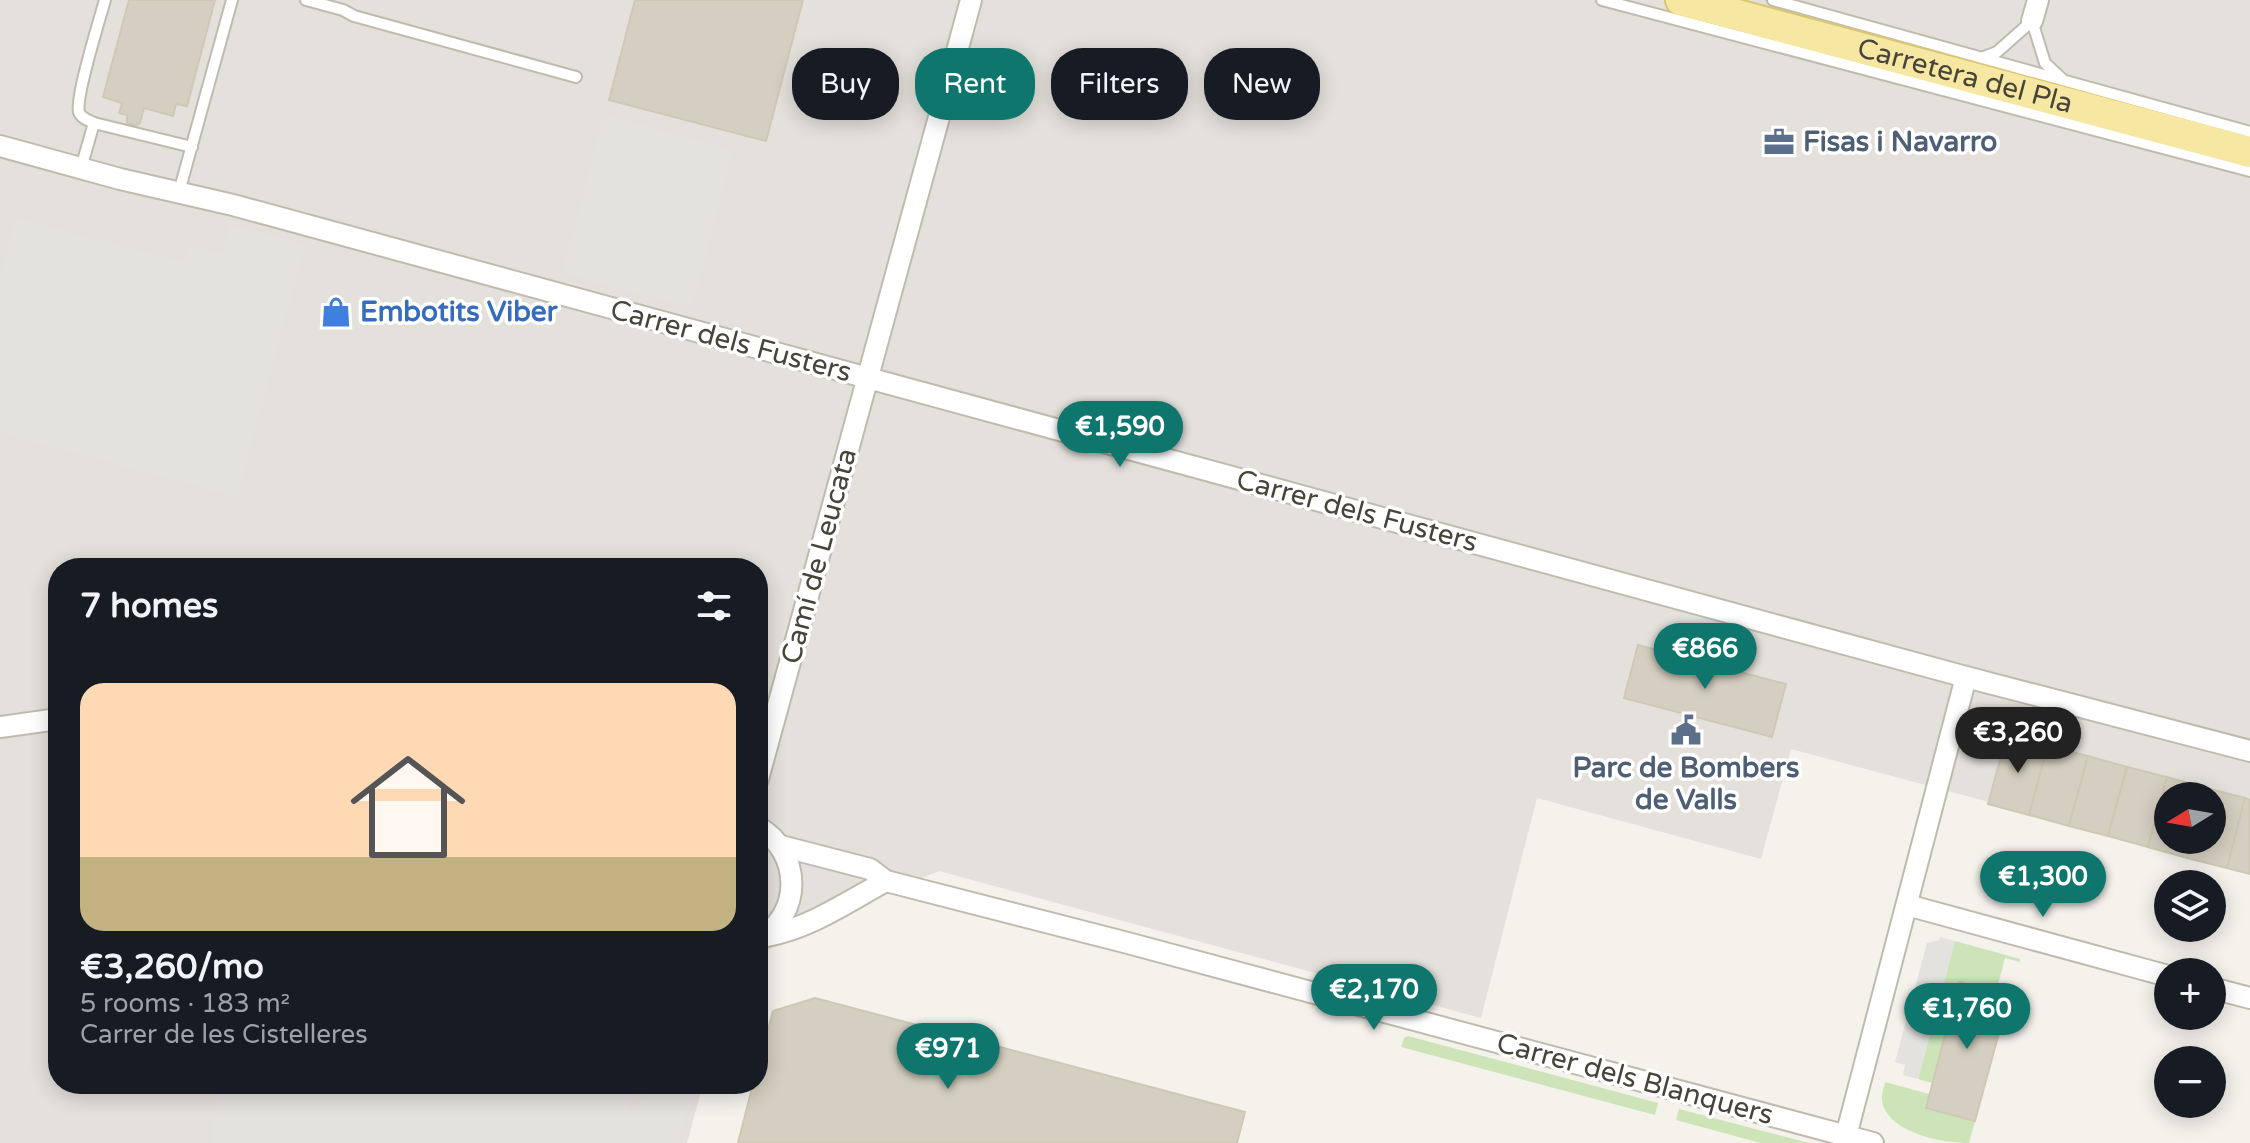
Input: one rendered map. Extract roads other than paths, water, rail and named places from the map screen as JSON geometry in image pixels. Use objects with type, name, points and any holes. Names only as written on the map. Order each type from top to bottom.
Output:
[{"type":"main road","name":"Carretera del Pla","points":[[1681,0],[2250,152]]},
{"type":"street","name":"Camí de Leucata","points":[[768,743],[971,0]]},
{"type":"street","points":[[2032,21],[2038,0]]},
{"type":"street","name":"Carrer dels Fusters","points":[[0,146],[260,212],[1966,677],[2250,751]]},
{"type":"street","points":[[1846,1136],[1966,677]]},
{"type":"street","points":[[0,727],[48,720]]},
{"type":"street","points":[[768,834],[781,846],[793,878],[790,901],[780,921],[768,931]]},
{"type":"street","name":"Carrer dels Blanquers","points":[[781,846],[870,869],[886,881],[1873,1143]]},
{"type":"street","points":[[768,936],[803,926],[886,881]]},
{"type":"street","points":[[1907,905],[2154,972]]},
{"type":"street","points":[[2226,992],[2250,998]]},
{"type":"lane","points":[[105,0],[79,101],[79,112],[84,119],[94,123],[192,147]]},
{"type":"lane","points":[[179,192],[232,0]]},
{"type":"lane","points":[[306,0],[576,77]]},
{"type":"lane","points":[[1602,0],[2250,171]]},
{"type":"lane","points":[[1773,0],[2250,132]]},
{"type":"lane","points":[[1982,58],[1997,52],[2032,21],[2045,63],[2063,81]]},
{"type":"lane","points":[[81,168],[94,123]]},
{"type":"place","name":"Fisas i Navarro","points":[[1779,142]]},
{"type":"place","name":"Embotits Viber","points":[[336,312]]},
{"type":"place","name":"Parc de Bombers de Valls","points":[[1686,730]]}]
